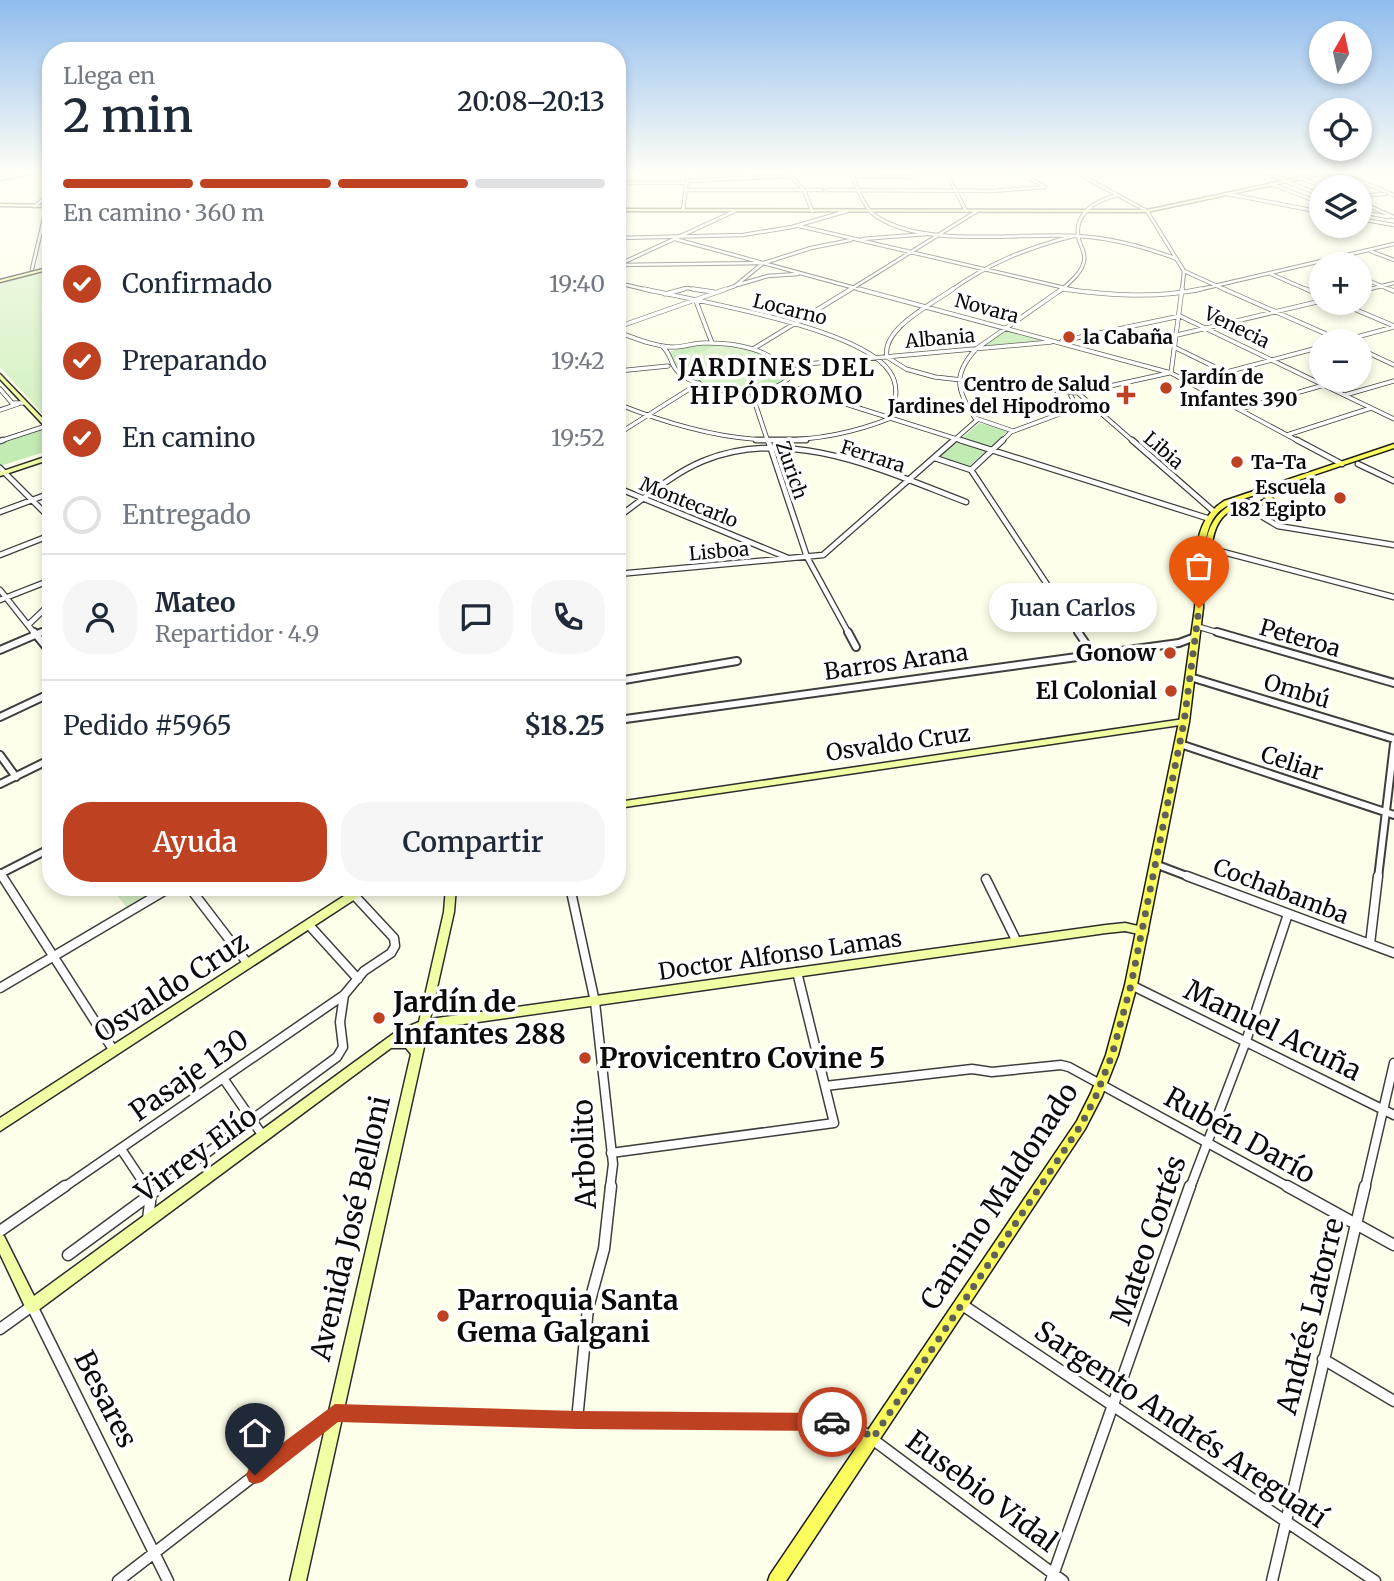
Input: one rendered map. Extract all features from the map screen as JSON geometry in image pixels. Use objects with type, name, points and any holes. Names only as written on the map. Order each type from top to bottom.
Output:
[{"type":"main road","name":"Camino Maldonado","points":[[1205,547],[1217,516],[1242,502],[1394,446]]},
{"type":"main road","name":"Camino Maldonado","points":[[776,1581],[1081,1125],[1101,1085],[1131,985],[1180,744],[1200,591],[1204,588],[1205,547],[1210,514],[1226,502],[1394,452]]},
{"type":"street","points":[[32,269],[39,245]]},
{"type":"street","points":[[626,261],[662,245]]},
{"type":"street","name":"Novara","points":[[697,245],[1171,373],[1342,464]]},
{"type":"street","points":[[626,265],[764,262],[826,245]]},
{"type":"street","points":[[878,245],[1064,289],[1127,296],[1183,293],[1309,264]]},
{"type":"street","points":[[753,349],[923,245]]},
{"type":"street","points":[[886,355],[893,332],[981,269],[1040,245]]},
{"type":"street","points":[[1013,431],[977,421],[959,380],[961,367],[976,349],[1040,308],[1064,289],[1084,262],[1085,249],[1082,245]]},
{"type":"street","points":[[1130,245],[1177,259]]},
{"type":"street","points":[[870,354],[886,355],[894,363],[915,372],[959,380],[1078,393],[1171,373],[1184,271],[1168,245]]},
{"type":"street","points":[[1361,252],[1391,245]]},
{"type":"street","points":[[1369,250],[1394,260]]},
{"type":"street","points":[[735,285],[764,262]]},
{"type":"street","points":[[0,280],[42,267]]},
{"type":"street","points":[[0,280],[42,268]]},
{"type":"street","points":[[1184,271],[1315,329]]},
{"type":"street","points":[[1270,273],[1309,290]]},
{"type":"street","points":[[626,327],[690,299],[735,285],[774,275],[806,274]]},
{"type":"street","points":[[1372,282],[1394,291]]},
{"type":"street","points":[[1372,288],[1394,283]]},
{"type":"street","name":"Locarno","points":[[626,285],[837,336],[870,354],[883,365],[898,390],[898,399],[891,418]]},
{"type":"street","points":[[665,294],[687,288],[714,292]]},
{"type":"street","points":[[696,301],[712,343]]},
{"type":"street","points":[[1177,335],[1309,304]]},
{"type":"street","points":[[1367,315],[1394,327]]},
{"type":"street","name":"Venecia","points":[[1180,316],[1309,378]]},
{"type":"street","name":"Albania","points":[[784,366],[1057,341],[1180,316]]},
{"type":"street","points":[[1372,333],[1394,327]]},
{"type":"street","points":[[626,333],[663,346],[712,343],[753,349],[784,366],[788,372],[786,385]]},
{"type":"street","points":[[663,346],[668,354],[668,366]]},
{"type":"street","points":[[668,354],[678,347]]},
{"type":"street","points":[[1176,348],[1225,372]]},
{"type":"street","points":[[1189,382],[1309,350]]},
{"type":"street","points":[[1372,355],[1394,365]]},
{"type":"street","points":[[883,365],[894,363]]},
{"type":"street","points":[[626,370],[668,366],[682,376],[726,390],[751,391],[786,385],[991,450],[1210,514]]},
{"type":"street","points":[[1,379],[42,423]]},
{"type":"street","points":[[1345,396],[1394,381]]},
{"type":"street","points":[[626,429],[699,383]]},
{"type":"street","points":[[0,389],[12,403],[23,403]]},
{"type":"street","points":[[1240,409],[1309,389]]},
{"type":"street","name":"Zurich","points":[[751,391],[807,557],[856,647]]},
{"type":"street","points":[[1055,391],[1082,406]]},
{"type":"street","name":"Venecia","points":[[1337,392],[1394,419]]},
{"type":"street","points":[[1070,407],[1072,399],[1078,393]]},
{"type":"street","name":"Libia","points":[[1078,393],[1210,514]]},
{"type":"street","points":[[0,410],[23,403]]},
{"type":"street","points":[[971,470],[1013,431],[1070,407],[1088,403]]},
{"type":"street","name":"Libia","points":[[1082,406],[1098,411]]},
{"type":"street","name":"Ferrara","points":[[626,407],[705,434],[824,454],[966,502]]},
{"type":"street","points":[[1287,435],[1371,408]]},
{"type":"street","points":[[626,512],[690,468],[712,458],[768,443],[833,436],[891,418]]},
{"type":"street","points":[[908,481],[977,421]]},
{"type":"street","points":[[0,441],[42,430]]},
{"type":"street","points":[[1,470],[42,454]]},
{"type":"street","points":[[935,458],[971,470],[1093,654]]},
{"type":"street","points":[[1,470],[42,459]]},
{"type":"street","points":[[1358,464],[1394,481]]},
{"type":"street","points":[[1,470],[42,510]]},
{"type":"street","points":[[1385,477],[1394,474]]},
{"type":"street","name":"Lisboa","points":[[626,573],[823,555],[908,481]]},
{"type":"street","name":"Montecarlo","points":[[626,491],[789,559]]},
{"type":"street","points":[[0,512],[42,497]]},
{"type":"street","points":[[1242,502],[1278,526],[1394,545]]},
{"type":"street","points":[[0,555],[42,539]]},
{"type":"street","points":[[1205,547],[1394,597]]},
{"type":"street","points":[[3,599],[42,584]]},
{"type":"street","points":[[0,590],[3,599],[42,642]]},
{"type":"street","points":[[1008,601],[1055,597]]},
{"type":"street","points":[[1063,608],[1113,601]]},
{"type":"street","points":[[28,625],[42,612]]},
{"type":"street","points":[[1072,621],[1116,615]]},
{"type":"street","name":"Peteroa","points":[[1196,626],[1394,683]]},
{"type":"street","points":[[0,650],[42,632]]},
{"type":"street","name":"Barros Arana","points":[[626,719],[1179,643],[1195,637]]},
{"type":"street","points":[[1179,643],[1194,651]]},
{"type":"street","points":[[626,680],[737,661]]},
{"type":"street","name":"Ombú","points":[[1190,677],[1394,741]]},
{"type":"street","points":[[0,717],[42,697]]},
{"type":"street","name":"Osvaldo Cruz","points":[[626,804],[1184,722]]},
{"type":"street","points":[[1370,944],[1394,741]]},
{"type":"street","name":"Celiar","points":[[1180,744],[1394,815]]},
{"type":"street","points":[[0,755],[16,777]]},
{"type":"street","points":[[0,785],[42,764]]},
{"type":"street","points":[[42,853],[0,874],[114,1051]]},
{"type":"street","name":"Cochabamba","points":[[1156,864],[1394,953]]},
{"type":"street","points":[[986,879],[1016,940]]},
{"type":"street","points":[[0,988],[156,896]]},
{"type":"street","points":[[196,896],[248,964]]},
{"type":"street","name":"Osvaldo Cruz","points":[[0,1125],[352,896]]},
{"type":"street","name":"Pasaje 130","points":[[0,1231],[344,995],[364,971],[391,953],[395,946],[394,938],[355,896]]},
{"type":"street","name":"Avenida José Belloni","points":[[298,1581],[424,1025],[450,896]]},
{"type":"street","name":"Arbolito","points":[[571,896],[595,1002],[611,1153],[609,1222],[588,1308],[577,1420]]},
{"type":"street","name":"Mateo Cortés","points":[[1052,1577],[1115,1406],[1206,1142],[1246,1041],[1288,914]]},
{"type":"street","points":[[309,925],[358,979]]},
{"type":"street","name":"Doctor Alfonso Lamas","points":[[424,1025],[1016,940],[1125,927],[1143,931]]},
{"type":"street","points":[[611,1153],[834,1123],[797,972]]},
{"type":"street","name":"Manuel Acuña","points":[[1131,985],[1394,1115]]},
{"type":"street","name":"Virrey Elío","points":[[68,1255],[341,1052],[340,1022],[344,995]]},
{"type":"street","name":"Virrey Elío","points":[[0,1329],[388,1043],[401,1034],[424,1025]]},
{"type":"street","points":[[388,1043],[409,1043],[417,1053]]},
{"type":"street","name":"Andrés Latorre","points":[[1272,1581],[1284,1520],[1394,1063]]},
{"type":"street","name":"Rubén Darío","points":[[825,1086],[972,1069],[992,1072],[1061,1065],[1394,1245]]},
{"type":"street","points":[[223,1078],[263,1136]]},
{"type":"street","points":[[121,1149],[150,1195],[148,1219]]},
{"type":"street","name":"Besares","points":[[0,1240],[168,1581]]},
{"type":"street","name":"Sargento Andrés Areguatí","points":[[961,1304],[1375,1581]]},
{"type":"street","points":[[1323,1359],[1394,1402]]},
{"type":"street","points":[[118,1581],[335,1413]]},
{"type":"street","name":"Eusebio Vidal","points":[[335,1413],[577,1420],[842,1422],[855,1426],[873,1438],[1052,1577],[1063,1581]]},
{"type":"green space","points":[[42,271],[42,413],[0,367],[0,283]]},
{"type":"green space","points":[[1007,330],[1045,341],[990,347],[985,345]]},
{"type":"green space","name":"JARDINES DEL HIPÓDROMO","points":[[700,344],[737,347],[759,353],[778,365],[786,375],[785,380],[773,386],[740,390],[703,384],[687,378],[675,369],[668,358],[671,351]]},
{"type":"green space","name":"JARDINES DEL HIPÓDROMO","points":[[717,345],[752,351],[772,359],[772,373],[753,385],[729,388],[701,382],[677,369],[688,361],[683,356]]},
{"type":"green space","points":[[979,423],[1005,429],[1007,432],[991,447],[962,438]]},
{"type":"green space","points":[[42,431],[42,453],[0,466],[0,442]]},
{"type":"green space","points":[[958,441],[986,451],[968,467],[939,457]]},
{"type":"green space","points":[[118,896],[148,896],[127,908]]},
{"type":"way so far","points":[[832,1422],[855,1426],[873,1438],[1081,1125],[1096,1096],[1119,1032],[1143,931],[1184,722],[1199,608]]},
{"type":"place","name":"la Cabaña","points":[[1069,337]]},
{"type":"place","name":"Jardín de Infantes 390","points":[[1166,388]]},
{"type":"place","name":"Centro de Salud Jardines del Hipodromo","points":[[1126,395]]},
{"type":"place","name":"Ta-Ta","points":[[1237,462]]},
{"type":"place","name":"Escuela 182 Egipto","points":[[1340,498]]},
{"type":"place","name":"Juan Carlos","points":[[1199,608]]},
{"type":"place","name":"Gonow","points":[[1170,653]]},
{"type":"place","name":"El Colonial","points":[[1171,691]]},
{"type":"place","name":"Jardín de Infantes 288","points":[[379,1018]]},
{"type":"place","name":"Provicentro Covine 5","points":[[585,1058]]},
{"type":"place","name":"Parroquia Santa Gema Galgani","points":[[443,1316]]},
{"type":"district","name":"JARDINES DEL HIPÓDROMO","points":[[777,382]]},
{"type":"route","points":[[255,1475],[335,1413],[577,1420],[832,1422]]}]
